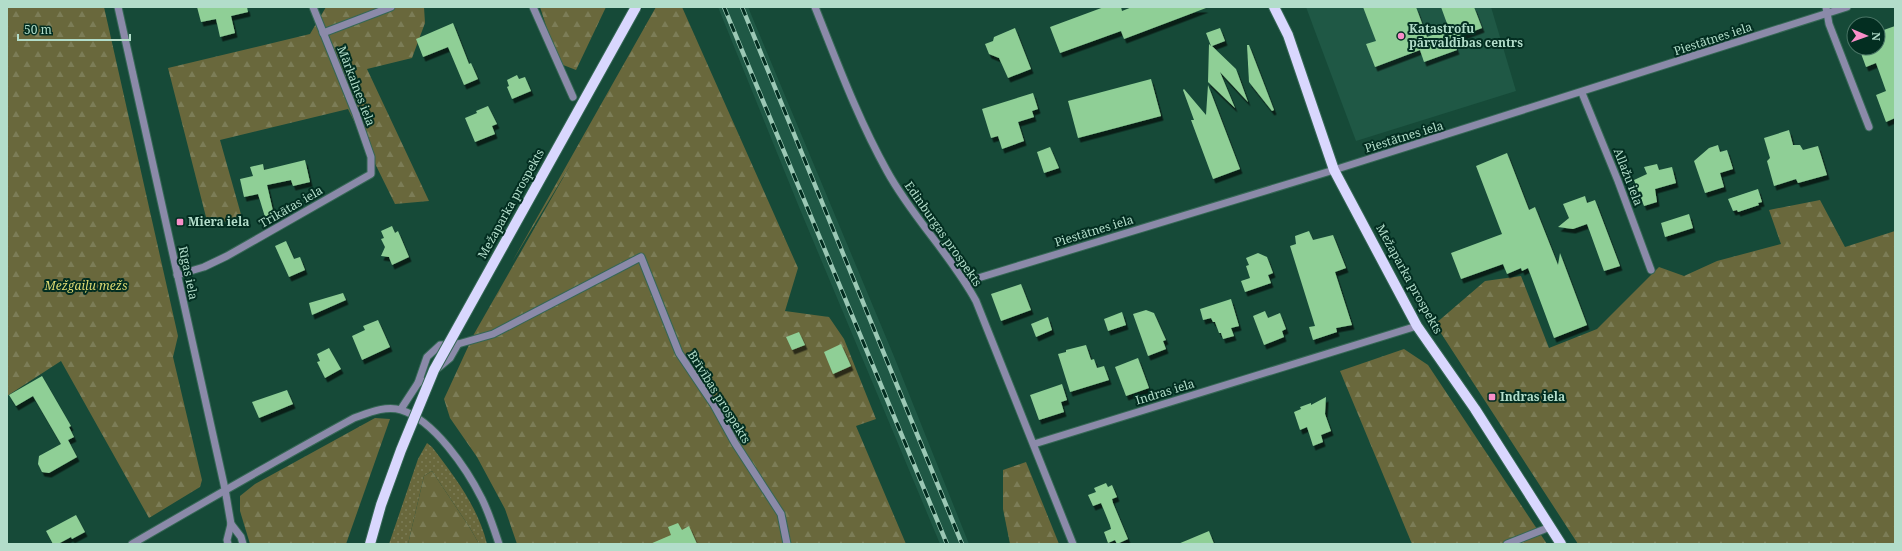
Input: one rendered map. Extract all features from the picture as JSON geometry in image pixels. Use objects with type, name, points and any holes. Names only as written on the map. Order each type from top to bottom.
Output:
[{"type":"main road","name":"Mežaparka prospekts","points":[[370,544],[381,505],[401,450],[434,370],[636,7]]},
{"type":"main road","name":"Mežaparka prospekts","points":[[1274,7],[1288,36],[1334,170],[1417,326],[1476,409],[1561,544]]},
{"type":"street","name":"Rīgas iela","points":[[118,7],[225,489],[231,524],[227,540],[228,544]]},
{"type":"street","name":"Mārkalnes iela","points":[[313,7],[356,114],[371,157],[371,174]]},
{"type":"street","points":[[323,33],[391,7]]},
{"type":"street","points":[[533,7],[573,97]]},
{"type":"street","name":"Edinburgas prospekts","points":[[815,7],[857,108],[887,172],[965,282],[976,301],[1073,544]]},
{"type":"street","name":"Piestātnes iela","points":[[965,282],[1582,93],[1827,10],[1847,7]]},
{"type":"street","points":[[1827,10],[1829,24],[1869,127]]},
{"type":"street","name":"Allažu iela","points":[[1582,93],[1618,181],[1651,270]]},
{"type":"street","name":"Trikātas iela","points":[[177,275],[204,267],[227,256],[371,174]]},
{"type":"street","name":"Brīvības prospekts","points":[[458,344],[493,334],[641,256],[679,353],[714,405],[735,443],[780,514],[787,544]]},
{"type":"street","name":"Indras iela","points":[[1034,444],[1417,326]]},
{"type":"street","points":[[401,409],[418,383],[427,357],[440,345],[458,344]]},
{"type":"street","points":[[418,383],[429,377],[450,358],[458,344]]},
{"type":"street","points":[[132,544],[202,505],[225,489],[354,418],[370,412],[385,409],[401,409],[421,420],[441,439],[466,472],[482,499],[499,544]]},
{"type":"street","points":[[231,524],[241,537],[243,544]]},
{"type":"street","points":[[1507,544],[1550,527]]},
{"type":"shaded area","points":[[718,7],[748,7],[893,354],[969,544],[940,544],[799,207]]},
{"type":"shaded area","points":[[1306,7],[1491,7],[1516,91],[1356,141]]},
{"type":"green space","name":"Mežgaiļu mežs","points":[[7,7],[104,7],[178,336],[173,357],[202,480],[200,487],[149,518],[61,361],[7,396]]},
{"type":"green space","points":[[326,7],[424,7],[425,23],[412,58],[367,69],[429,201],[395,204],[348,109],[220,140],[242,218],[208,225],[168,68],[310,34]]},
{"type":"green space","points":[[540,7],[606,7],[576,70],[558,63]]},
{"type":"green space","points":[[656,7],[682,7],[798,268],[785,311],[829,317],[844,339],[876,419],[856,426],[906,544],[517,544],[505,509],[477,457],[450,418],[444,399],[474,334],[571,164],[512,262]]},
{"type":"green space","points":[[1820,200],[1845,247],[1895,231],[1895,544],[1578,544],[1435,324],[1485,281],[1521,276],[1549,348],[1597,329],[1659,267],[1684,276],[1717,261],[1781,244],[1769,210]]},
{"type":"green space","points":[[1404,349],[1428,365],[1547,544],[1412,544],[1340,371]]},
{"type":"green space","points":[[375,418],[390,419],[346,544],[250,544],[240,511],[240,496],[255,484]]},
{"type":"green space","points":[[427,443],[441,458],[465,493],[478,517],[487,544],[479,544],[432,471],[424,476],[408,544],[389,544],[418,459]]},
{"type":"green space","points":[[1026,462],[1059,544],[1010,544],[1003,509],[1003,470]]},
{"type":"green space","points":[[432,471],[479,544],[408,544],[424,476]]},
{"type":"building","points":[[197,7],[247,7],[248,12],[231,16],[235,33],[220,37],[216,19],[201,22]]},
{"type":"building","points":[[1104,7],[1121,7],[1122,11],[1132,7],[1206,8],[1124,39],[1121,31],[1060,53],[1050,27]]},
{"type":"building","name":"Katastrofu pārvaldības centrs","points":[[1363,7],[1416,7],[1427,37],[1449,29],[1441,7],[1474,7],[1482,28],[1453,39],[1457,50],[1424,62],[1420,50],[1375,67],[1366,44],[1376,41]]},
{"type":"building","points":[[453,23],[469,64],[471,63],[478,79],[464,85],[448,47],[423,57],[416,39]]},
{"type":"building","points":[[1895,26],[1895,118],[1886,122],[1876,95],[1886,91],[1876,63],[1866,67],[1862,56],[1886,56],[1886,29]]},
{"type":"building","points":[[1015,28],[1031,69],[1008,78],[999,58],[989,54],[985,44],[993,41],[994,37]]},
{"type":"building","points":[[1220,28],[1225,41],[1212,46],[1236,69],[1248,102],[1220,72],[1235,108],[1208,82],[1209,44],[1211,46],[1206,33]]},
{"type":"building","points":[[1247,45],[1249,45],[1274,110],[1272,111],[1249,82]]},
{"type":"building","points":[[517,75],[519,79],[525,77],[531,91],[512,99],[507,87],[509,86],[507,80]]},
{"type":"building","points":[[1151,79],[1161,116],[1078,138],[1068,101]]},
{"type":"building","points":[[1208,85],[1240,169],[1213,179],[1191,120],[1194,120],[1183,90],[1184,89],[1206,115]]},
{"type":"building","points":[[1033,93],[1038,109],[1032,111],[1034,117],[1018,122],[1024,141],[1002,149],[998,136],[991,138],[982,109]]},
{"type":"building","points":[[488,106],[497,124],[492,126],[495,134],[475,142],[465,118]]},
{"type":"building","points":[[1789,130],[1793,145],[1800,145],[1803,150],[1818,146],[1827,175],[1798,183],[1796,179],[1774,186],[1767,161],[1770,158],[1764,138]]},
{"type":"building","points":[[1718,145],[1720,152],[1727,150],[1733,169],[1720,173],[1724,187],[1705,193],[1694,161],[1709,148]]},
{"type":"building","points":[[1050,147],[1059,168],[1044,173],[1037,152]]},
{"type":"building","points":[[1507,153],[1529,210],[1535,207],[1558,265],[1560,253],[1587,325],[1554,338],[1528,268],[1522,271],[1521,268],[1507,274],[1503,264],[1461,279],[1451,253],[1502,234],[1476,166]]},
{"type":"building","points":[[305,160],[310,182],[293,186],[291,180],[267,185],[274,215],[265,217],[258,194],[244,197],[240,179],[253,176],[250,167],[263,164],[264,170]]},
{"type":"building","points":[[1657,164],[1659,170],[1672,167],[1676,183],[1655,189],[1657,202],[1644,206],[1634,180],[1647,174],[1644,167]]},
{"type":"building","points":[[1758,189],[1762,202],[1758,203],[1759,205],[1738,212],[1737,210],[1733,211],[1728,199]]},
{"type":"building","points":[[1585,196],[1587,203],[1595,200],[1620,266],[1604,271],[1587,224],[1573,229],[1558,227],[1569,218],[1563,204]]},
{"type":"building","points":[[1689,214],[1693,228],[1665,237],[1661,223]]},
{"type":"building","points":[[392,226],[395,233],[398,231],[409,257],[392,265],[389,257],[381,256],[385,247],[381,239],[384,238],[381,231]]},
{"type":"building","points":[[1309,231],[1313,240],[1333,235],[1346,268],[1335,272],[1352,325],[1336,328],[1337,332],[1313,340],[1309,327],[1315,326],[1290,246],[1296,244],[1295,236]]},
{"type":"building","points":[[286,241],[294,259],[300,257],[305,270],[289,277],[275,246]]},
{"type":"building","points":[[1258,253],[1267,257],[1273,273],[1268,275],[1271,283],[1245,292],[1241,281],[1250,278],[1246,266],[1249,265],[1246,258]]},
{"type":"building","points":[[1021,284],[1031,310],[1001,321],[991,294]]},
{"type":"building","points":[[343,293],[346,300],[312,315],[309,303]]},
{"type":"building","points":[[1231,299],[1239,326],[1231,328],[1234,336],[1223,339],[1215,322],[1213,322],[1211,318],[1203,320],[1200,309]]},
{"type":"building","points":[[1146,310],[1154,313],[1166,340],[1163,341],[1166,349],[1148,356],[1133,314]]},
{"type":"building","points":[[1265,311],[1268,318],[1280,313],[1286,329],[1282,331],[1284,337],[1264,345],[1253,316]]},
{"type":"building","points":[[1122,312],[1126,325],[1108,331],[1104,319]]},
{"type":"building","points":[[1048,317],[1052,330],[1036,337],[1031,324]]},
{"type":"building","points":[[378,320],[390,347],[362,360],[352,336],[365,330],[363,326]]},
{"type":"building","points":[[799,332],[805,345],[792,350],[786,337]]},
{"type":"building","points":[[841,344],[851,366],[833,374],[824,352]]},
{"type":"building","points":[[1086,345],[1091,360],[1094,359],[1097,368],[1104,366],[1109,380],[1070,392],[1058,354],[1066,352],[1066,350]]},
{"type":"building","points":[[329,348],[341,369],[325,378],[317,362],[320,361],[317,354]]},
{"type":"building","points":[[1138,358],[1149,388],[1126,396],[1115,367]]},
{"type":"building","points":[[42,376],[71,426],[69,427],[74,437],[68,440],[77,457],[49,473],[42,472],[38,464],[39,456],[61,444],[33,396],[16,406],[9,395]]},
{"type":"building","points":[[1062,384],[1067,400],[1061,402],[1064,412],[1039,420],[1030,395]]},
{"type":"building","points":[[287,390],[293,404],[259,418],[252,402]]},
{"type":"building","points":[[1326,397],[1325,414],[1331,431],[1321,435],[1323,442],[1313,446],[1307,427],[1300,430],[1294,412],[1301,409],[1300,407],[1311,403],[1311,405]]},
{"type":"building","points":[[1106,483],[1108,487],[1112,485],[1117,497],[1112,499],[1113,503],[1128,539],[1117,544],[1115,540],[1108,543],[1104,532],[1111,529],[1101,503],[1093,506],[1088,495],[1096,492],[1094,488]]},
{"type":"building","points":[[76,515],[85,532],[72,539],[71,537],[58,544],[53,544],[46,531]]},
{"type":"building","points":[[678,523],[682,530],[689,526],[697,544],[650,544],[671,535],[668,527]]},
{"type":"building","points":[[1209,531],[1214,544],[1178,544]]},
{"type":"railway","points":[[724,7],[947,544]]},
{"type":"railway","points":[[742,7],[962,544]]},
{"type":"place","name":"Katastrofu pārvaldības centrs","points":[[1401,36]]},
{"type":"place","name":"Miera iela","points":[[180,222]]},
{"type":"place","name":"Indras iela","points":[[1492,397]]}]
